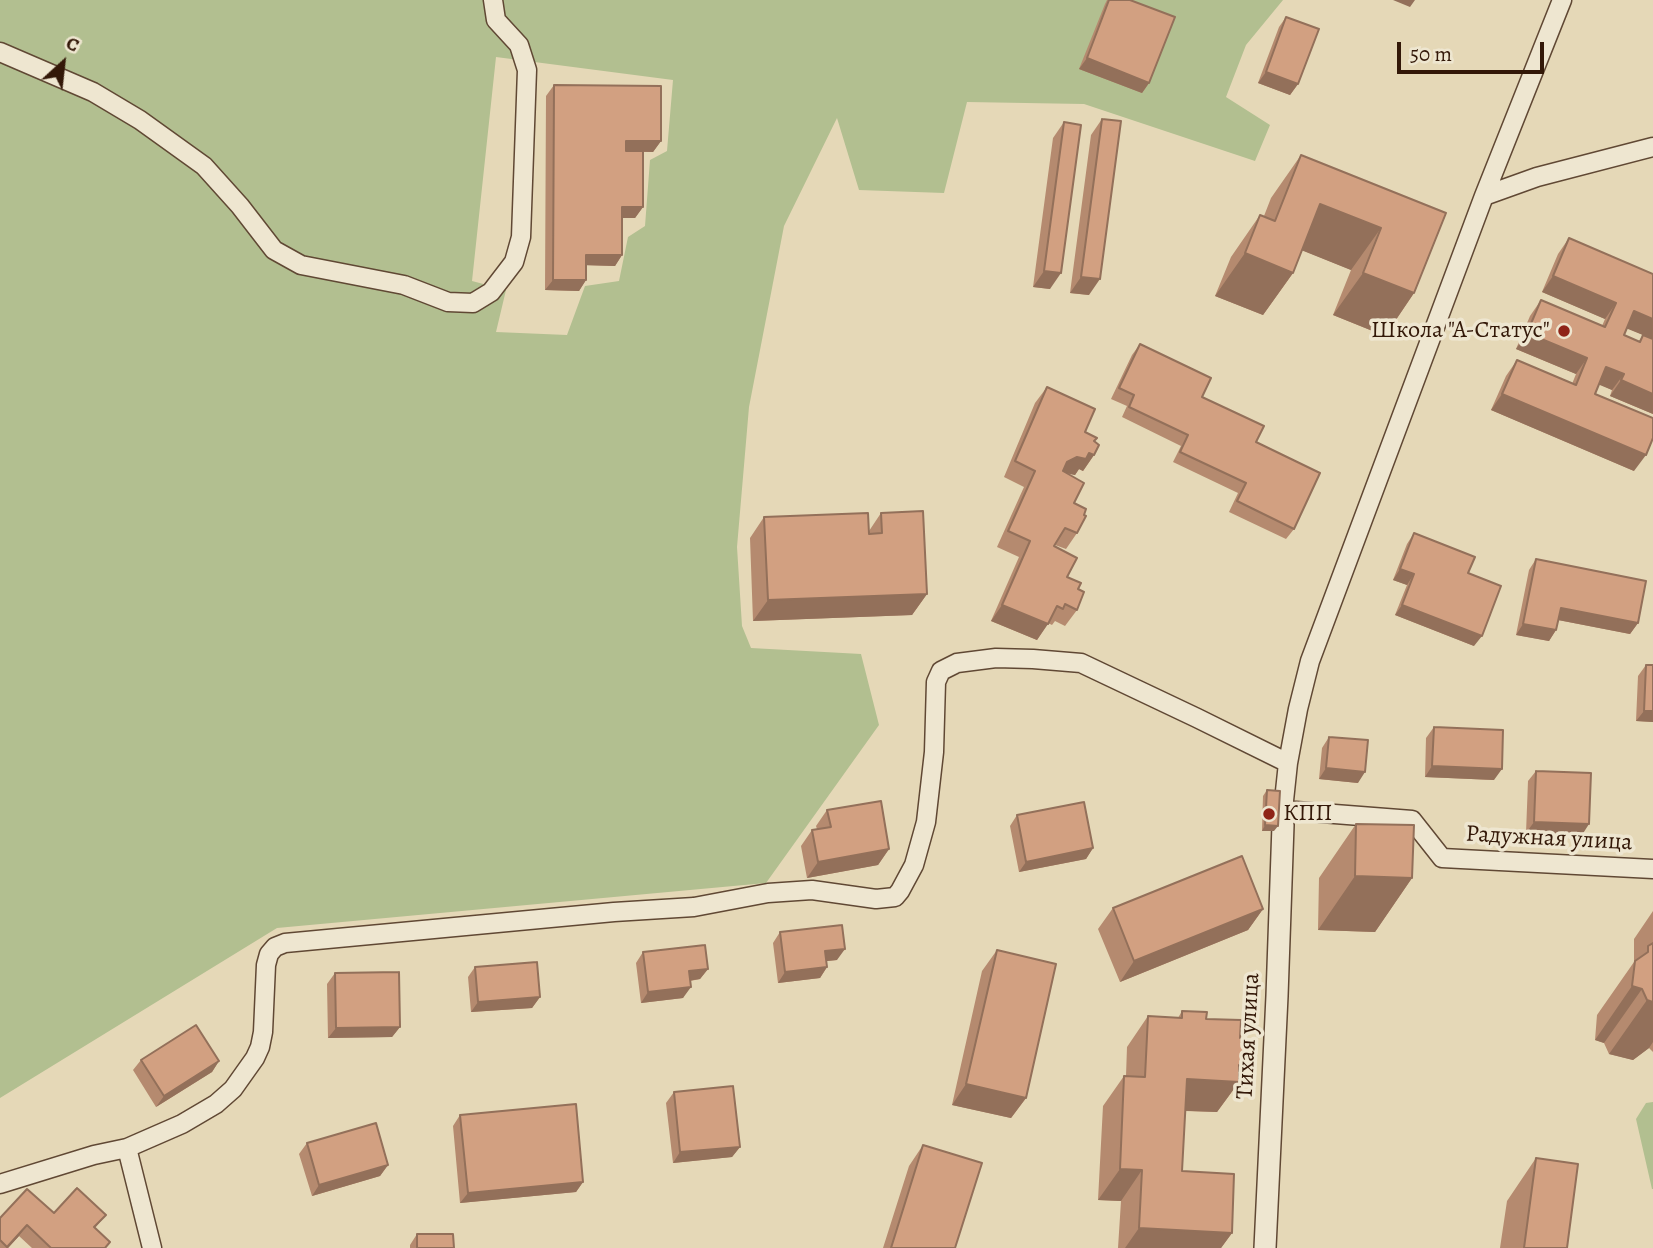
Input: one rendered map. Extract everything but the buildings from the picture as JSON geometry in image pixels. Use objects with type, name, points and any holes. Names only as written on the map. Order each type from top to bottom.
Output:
[{"type":"street","points":[[0,52],[93,92],[140,120],[204,166],[274,250],[301,265],[404,285],[448,302],[473,303],[491,292],[514,262],[521,237],[527,70],[519,45],[496,20],[494,0]]},
{"type":"street","points":[[1283,818],[1288,763],[1310,661],[1485,196],[1562,0]]},
{"type":"street","points":[[1485,196],[1537,177],[1653,147]]},
{"type":"street","points":[[0,1184],[94,1155],[128,1148],[182,1124],[216,1104],[233,1088],[260,1047],[266,965],[275,947],[285,943],[694,907],[768,893],[801,890],[876,899],[895,897],[914,865],[926,822],[934,752],[936,682],[941,671],[957,663],[996,658],[1081,663],[1288,763]]},
{"type":"street","name":"Радужная улица","points":[[1283,818],[1412,820],[1442,858],[1653,869]]},
{"type":"street","name":"Тихая улица","points":[[1265,1248],[1283,818]]},
{"type":"street","points":[[128,1148],[152,1248]]},
{"type":"green space","points":[[0,0],[1283,0],[1246,45],[1226,97],[1270,125],[1255,161],[1084,104],[967,102],[944,193],[859,190],[837,118],[784,226],[749,407],[737,547],[742,626],[751,648],[861,654],[879,725],[766,883],[277,928],[0,1098]],"holes":[[[496,57],[673,80],[667,151],[650,160],[645,226],[628,237],[619,281],[585,286],[567,335],[496,332],[506,290],[472,281]]]},
{"type":"green space","points":[[1653,1102],[1652,1189],[1636,1119],[1646,1103]]},
{"type":"place","name":"Школа \"А-Статус\"","points":[[1564,331]]},
{"type":"place","name":"КПП","points":[[1269,814]]}]
